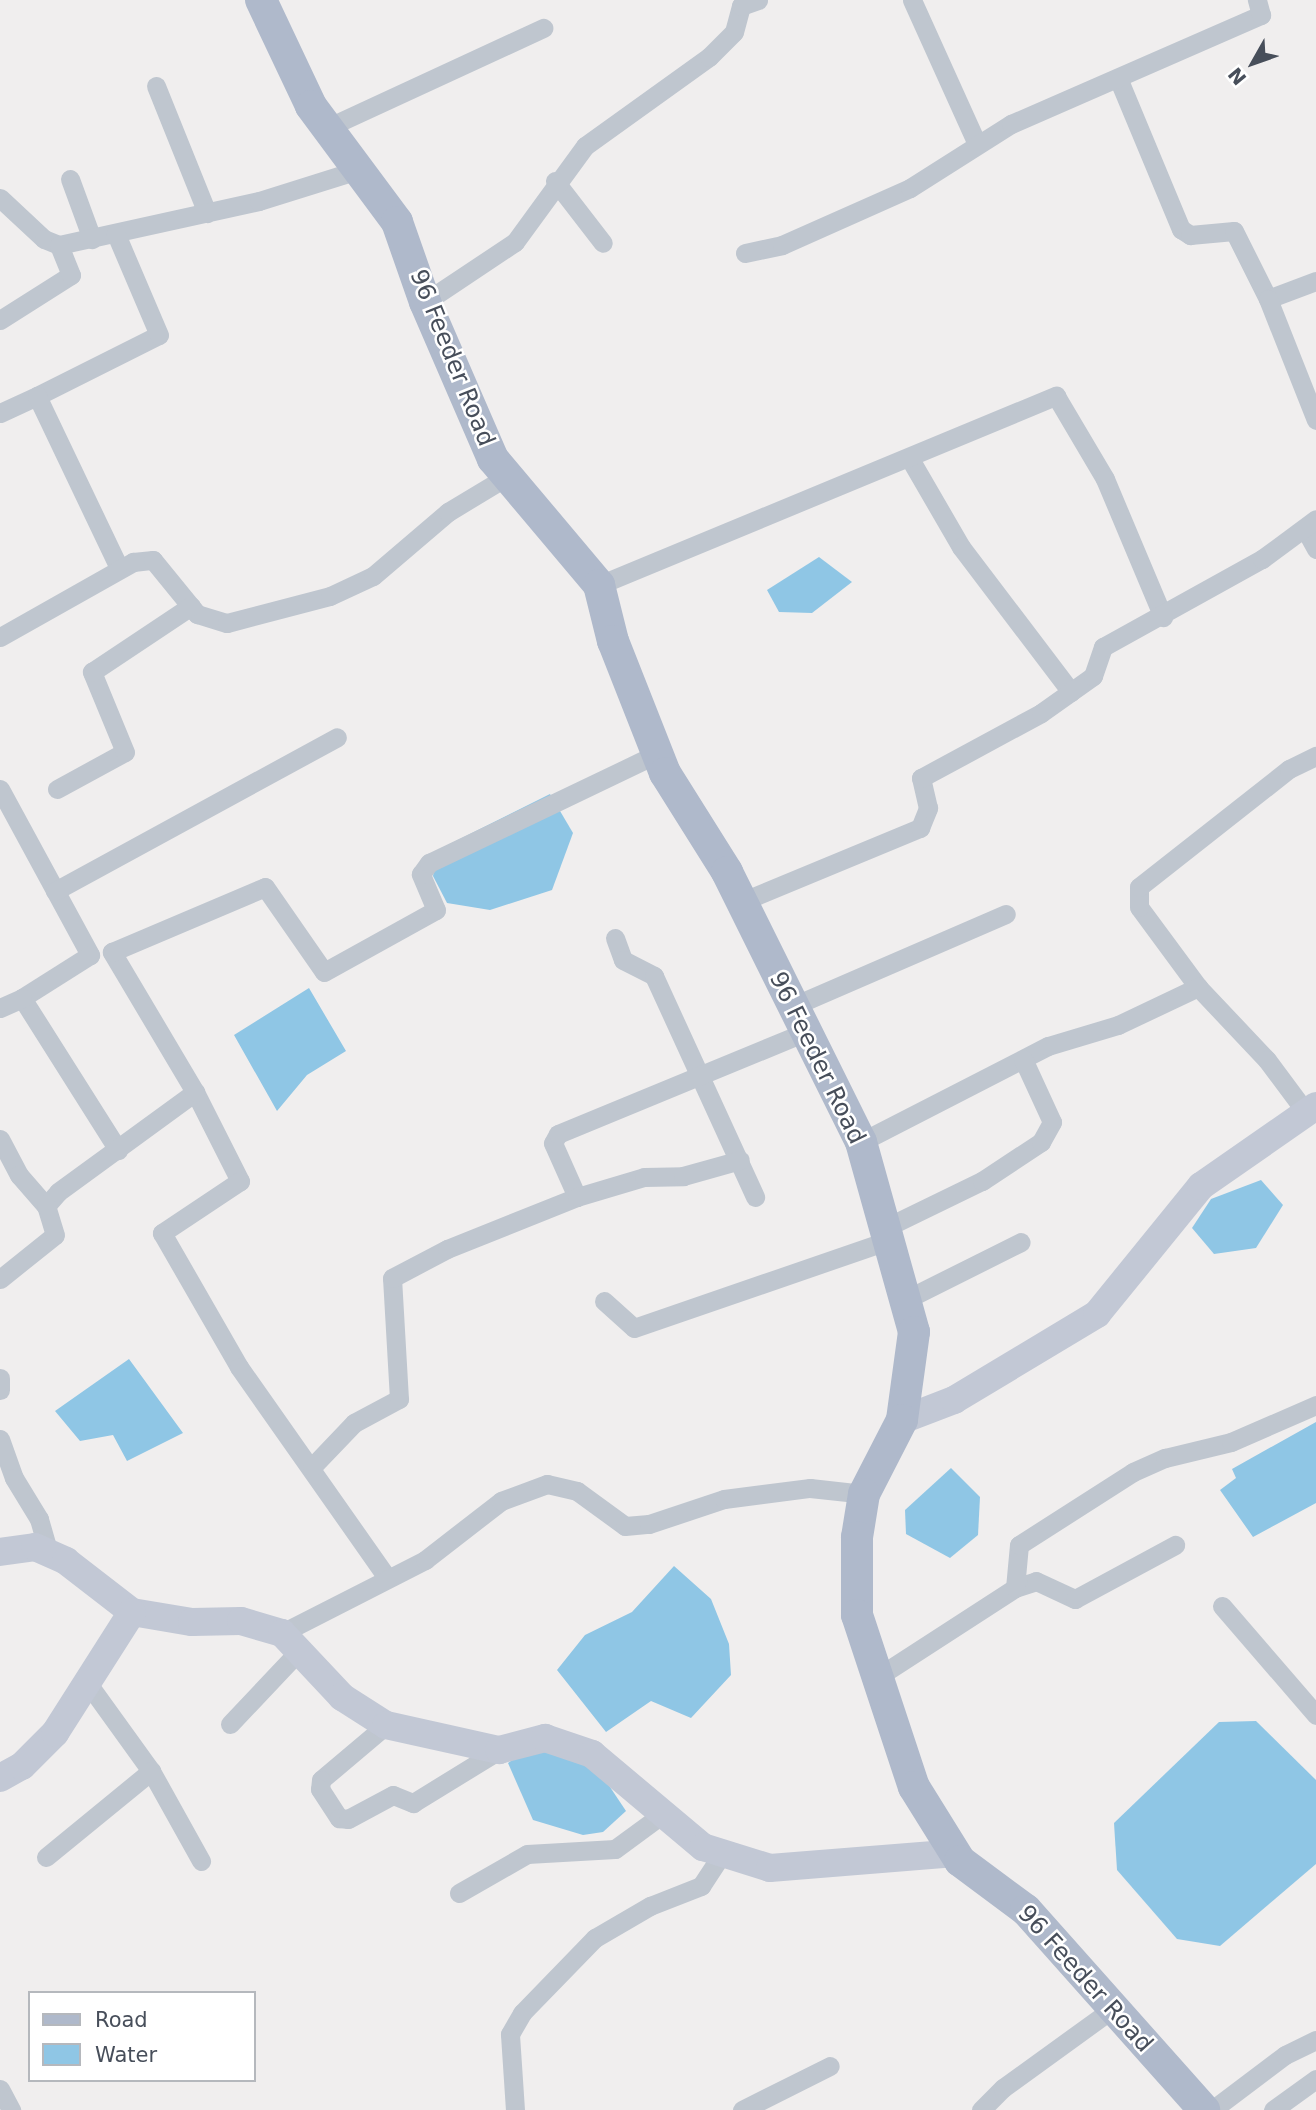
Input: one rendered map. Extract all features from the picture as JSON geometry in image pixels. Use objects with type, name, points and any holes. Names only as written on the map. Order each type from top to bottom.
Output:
[{"type":"main road","name":"96 Feeder Road","points":[[261,0],[312,106],[331,127],[358,170],[397,222],[425,302],[476,427],[506,477],[598,585],[613,641],[657,754],[741,902],[861,1142],[907,1299],[914,1332],[901,1420],[864,1494],[857,1537],[857,1615],[914,1787],[955,1853],[1026,1910],[1204,2110]]},
{"type":"street","points":[[912,0],[977,144]]},
{"type":"street","points":[[745,253],[782,245],[910,188],[977,144],[1261,15],[1257,0]]},
{"type":"street","points":[[425,302],[515,242],[555,181],[585,146],[709,57],[734,32],[746,2]]},
{"type":"street","points":[[331,127],[543,28]]},
{"type":"street","points":[[1118,78],[1181,229],[1190,235],[1234,231],[1268,299],[1316,420]]},
{"type":"street","points":[[156,86],[208,213]]},
{"type":"street","points":[[0,198],[44,239],[59,245],[208,213],[358,170]]},
{"type":"street","points":[[70,178],[92,239]]},
{"type":"street","points":[[555,181],[603,243]]},
{"type":"street","points":[[0,413],[159,335],[116,234]]},
{"type":"street","points":[[0,320],[71,275],[59,245]]},
{"type":"street","points":[[1268,299],[1316,281]]},
{"type":"street","points":[[37,396],[118,566]]},
{"type":"street","points":[[598,585],[911,459],[1056,396],[1105,479],[1163,617]]},
{"type":"street","points":[[911,459],[961,547],[1071,692]]},
{"type":"street","points":[[0,637],[118,566],[153,560],[197,614],[227,623],[330,596],[373,576],[448,512],[506,477]]},
{"type":"street","points":[[741,902],[920,828],[928,808],[921,778],[983,748],[1071,692],[1093,676],[1103,647],[1163,617],[1310,524],[1316,549]]},
{"type":"street","points":[[57,789],[125,752],[92,672],[191,606]]},
{"type":"street","points":[[55,891],[337,737]]},
{"type":"street","points":[[386,1576],[312,1466],[239,1367],[162,1233],[240,1181],[195,1092],[112,952],[265,887],[324,972],[436,910],[421,874],[429,863],[657,754]]},
{"type":"street","points":[[901,1420],[954,1400],[1097,1314],[1201,1186],[1310,1108],[1198,987],[1139,907],[1139,887],[1289,769],[1316,756]]},
{"type":"street","points":[[0,789],[90,955],[22,998],[0,1008]]},
{"type":"street","points":[[577,1197],[554,1143],[558,1134],[699,1073],[798,1019],[1006,914]]},
{"type":"street","points":[[615,938],[623,960],[654,976],[755,1197]]},
{"type":"street","points":[[861,1142],[1023,1059],[1118,1026],[1198,987]]},
{"type":"street","points":[[22,998],[118,1150]]},
{"type":"street","points":[[604,1301],[634,1328],[888,1234],[982,1181],[1041,1142],[1052,1122],[1023,1059]]},
{"type":"street","points":[[46,1206],[195,1092]]},
{"type":"street","points":[[0,1139],[19,1175],[46,1206],[55,1235],[35,1257],[0,1279]]},
{"type":"street","points":[[312,1466],[354,1423],[399,1399],[392,1278],[447,1249],[577,1197],[644,1177],[683,1177],[740,1160]]},
{"type":"street","points":[[907,1299],[1021,1242]]},
{"type":"street","points":[[0,1378],[0,1390]]},
{"type":"street","points":[[1015,1588],[1019,1545],[1133,1472],[1165,1458],[1231,1442],[1316,1405]]},
{"type":"street","points":[[0,1439],[14,1478],[39,1519],[49,1553]]},
{"type":"street","points":[[230,1724],[291,1642],[386,1576],[425,1560],[501,1501],[547,1484],[577,1491],[625,1526],[649,1524],[724,1499],[810,1488],[864,1494]]},
{"type":"street","points":[[876,1678],[1015,1588],[1036,1581],[1074,1599],[1175,1545]]},
{"type":"street","points":[[0,1552],[35,1547],[49,1553],[132,1612],[192,1622],[241,1621],[291,1642],[342,1697],[386,1725],[499,1750]]},
{"type":"street","points":[[1223,1606],[1316,1715]]},
{"type":"street","points":[[0,1778],[22,1766],[55,1733],[89,1685],[132,1612]]},
{"type":"street","points":[[89,1685],[151,1771],[201,1861]]},
{"type":"street","points":[[386,1725],[321,1780],[320,1789],[339,1818],[348,1819],[393,1795],[413,1803],[499,1750],[545,1738],[592,1754],[630,1782],[660,1816],[703,1847],[724,1851],[770,1868],[955,1853]]},
{"type":"street","points":[[46,1857],[151,1771]]},
{"type":"street","points":[[459,1893],[527,1854],[615,1849],[660,1816]]},
{"type":"street","points":[[515,2110],[510,2035],[522,2013],[595,1938],[650,1906],[701,1886],[724,1851]]},
{"type":"street","points":[[981,2110],[1003,2088],[1115,2007]]},
{"type":"street","points":[[1212,2110],[1285,2055],[1316,2040]]},
{"type":"street","points":[[742,2110],[830,2066]]},
{"type":"street","points":[[1273,2110],[1316,2079]]},
{"type":"street","points":[[0,2090],[11,2110]]},
{"type":"water","points":[[819,557],[852,582],[812,613],[779,612],[767,590]]},
{"type":"water","points":[[550,794],[573,833],[552,890],[490,910],[447,903],[433,876],[438,850]]},
{"type":"water","points":[[309,988],[346,1051],[307,1075],[277,1111],[234,1035]]},
{"type":"water","points":[[1261,1180],[1283,1205],[1256,1248],[1214,1254],[1192,1228],[1211,1199]]},
{"type":"water","points":[[129,1359],[183,1433],[127,1461],[113,1435],[80,1441],[55,1411]]},
{"type":"water","points":[[1316,1422],[1316,1503],[1253,1537],[1220,1490],[1236,1478],[1232,1469]]},
{"type":"water","points":[[951,1468],[980,1497],[978,1535],[950,1558],[906,1534],[905,1510]]},
{"type":"water","points":[[674,1566],[711,1599],[729,1644],[731,1675],[691,1718],[651,1701],[606,1732],[557,1670],[585,1635],[632,1612]]},
{"type":"water","points":[[1256,1721],[1316,1780],[1316,1864],[1220,1946],[1177,1939],[1117,1870],[1114,1823],[1219,1722]]},
{"type":"water","points":[[555,1746],[596,1766],[626,1811],[603,1832],[583,1835],[533,1820],[508,1763],[527,1750]]}]
